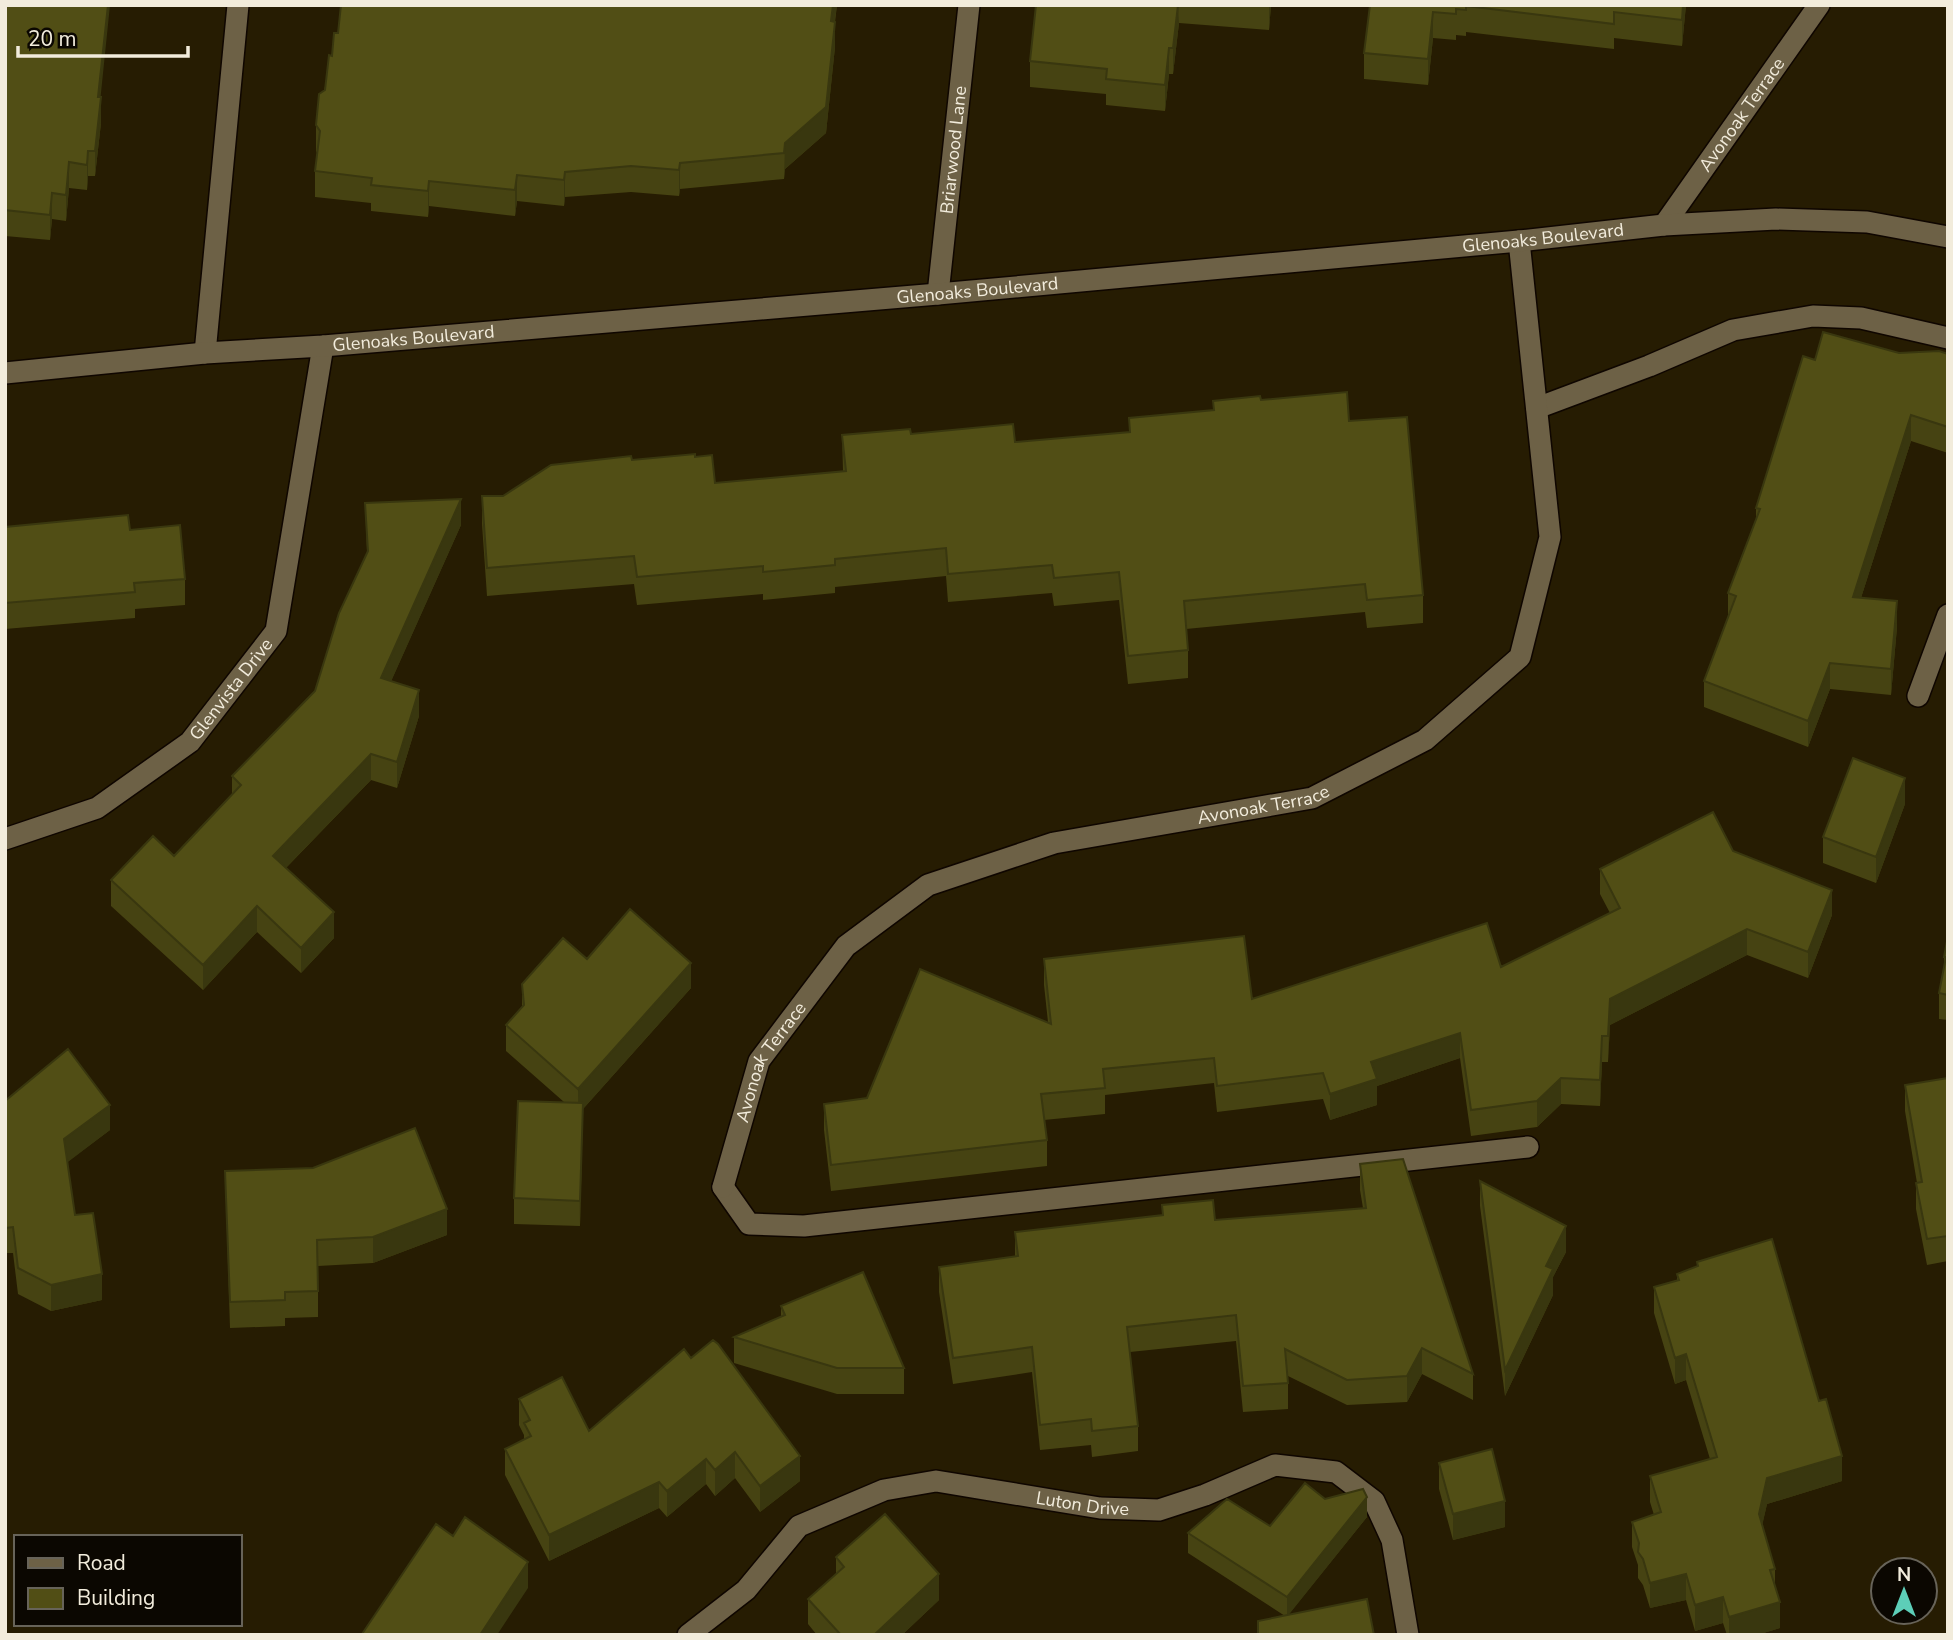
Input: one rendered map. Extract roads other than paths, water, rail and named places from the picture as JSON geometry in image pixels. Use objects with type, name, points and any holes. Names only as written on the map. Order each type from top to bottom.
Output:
[{"type":"street","points":[[205,353],[238,5]]},
{"type":"street","name":"Briarwood Lane","points":[[938,294],[969,5]]},
{"type":"street","name":"Avonoak Terrace","points":[[1664,225],[1819,5]]},
{"type":"street","name":"Glenoaks Boulevard","points":[[5,373],[205,353],[323,346],[938,294],[1519,241],[1664,225],[1776,219],[1867,222],[1948,237]]},
{"type":"street","name":"Avonoak Terrace","points":[[1519,241],[1550,537],[1520,657],[1425,740],[1312,798],[1054,843],[929,885],[846,946],[759,1061],[723,1187],[748,1224],[804,1226],[1528,1147]]},
{"type":"street","points":[[1537,408],[1649,366],[1733,330],[1813,316],[1861,317],[1948,338]]},
{"type":"street","name":"Glenvista Drive","points":[[5,839],[97,808],[190,742],[276,631],[323,346]]},
{"type":"street","points":[[1918,696],[1948,615]]},
{"type":"street","name":"Luton Drive","points":[[688,1635],[746,1590],[799,1526],[884,1490],[936,1481],[1100,1508],[1159,1510],[1205,1495],[1275,1465],[1336,1472],[1374,1501],[1392,1540],[1408,1635]]}]
